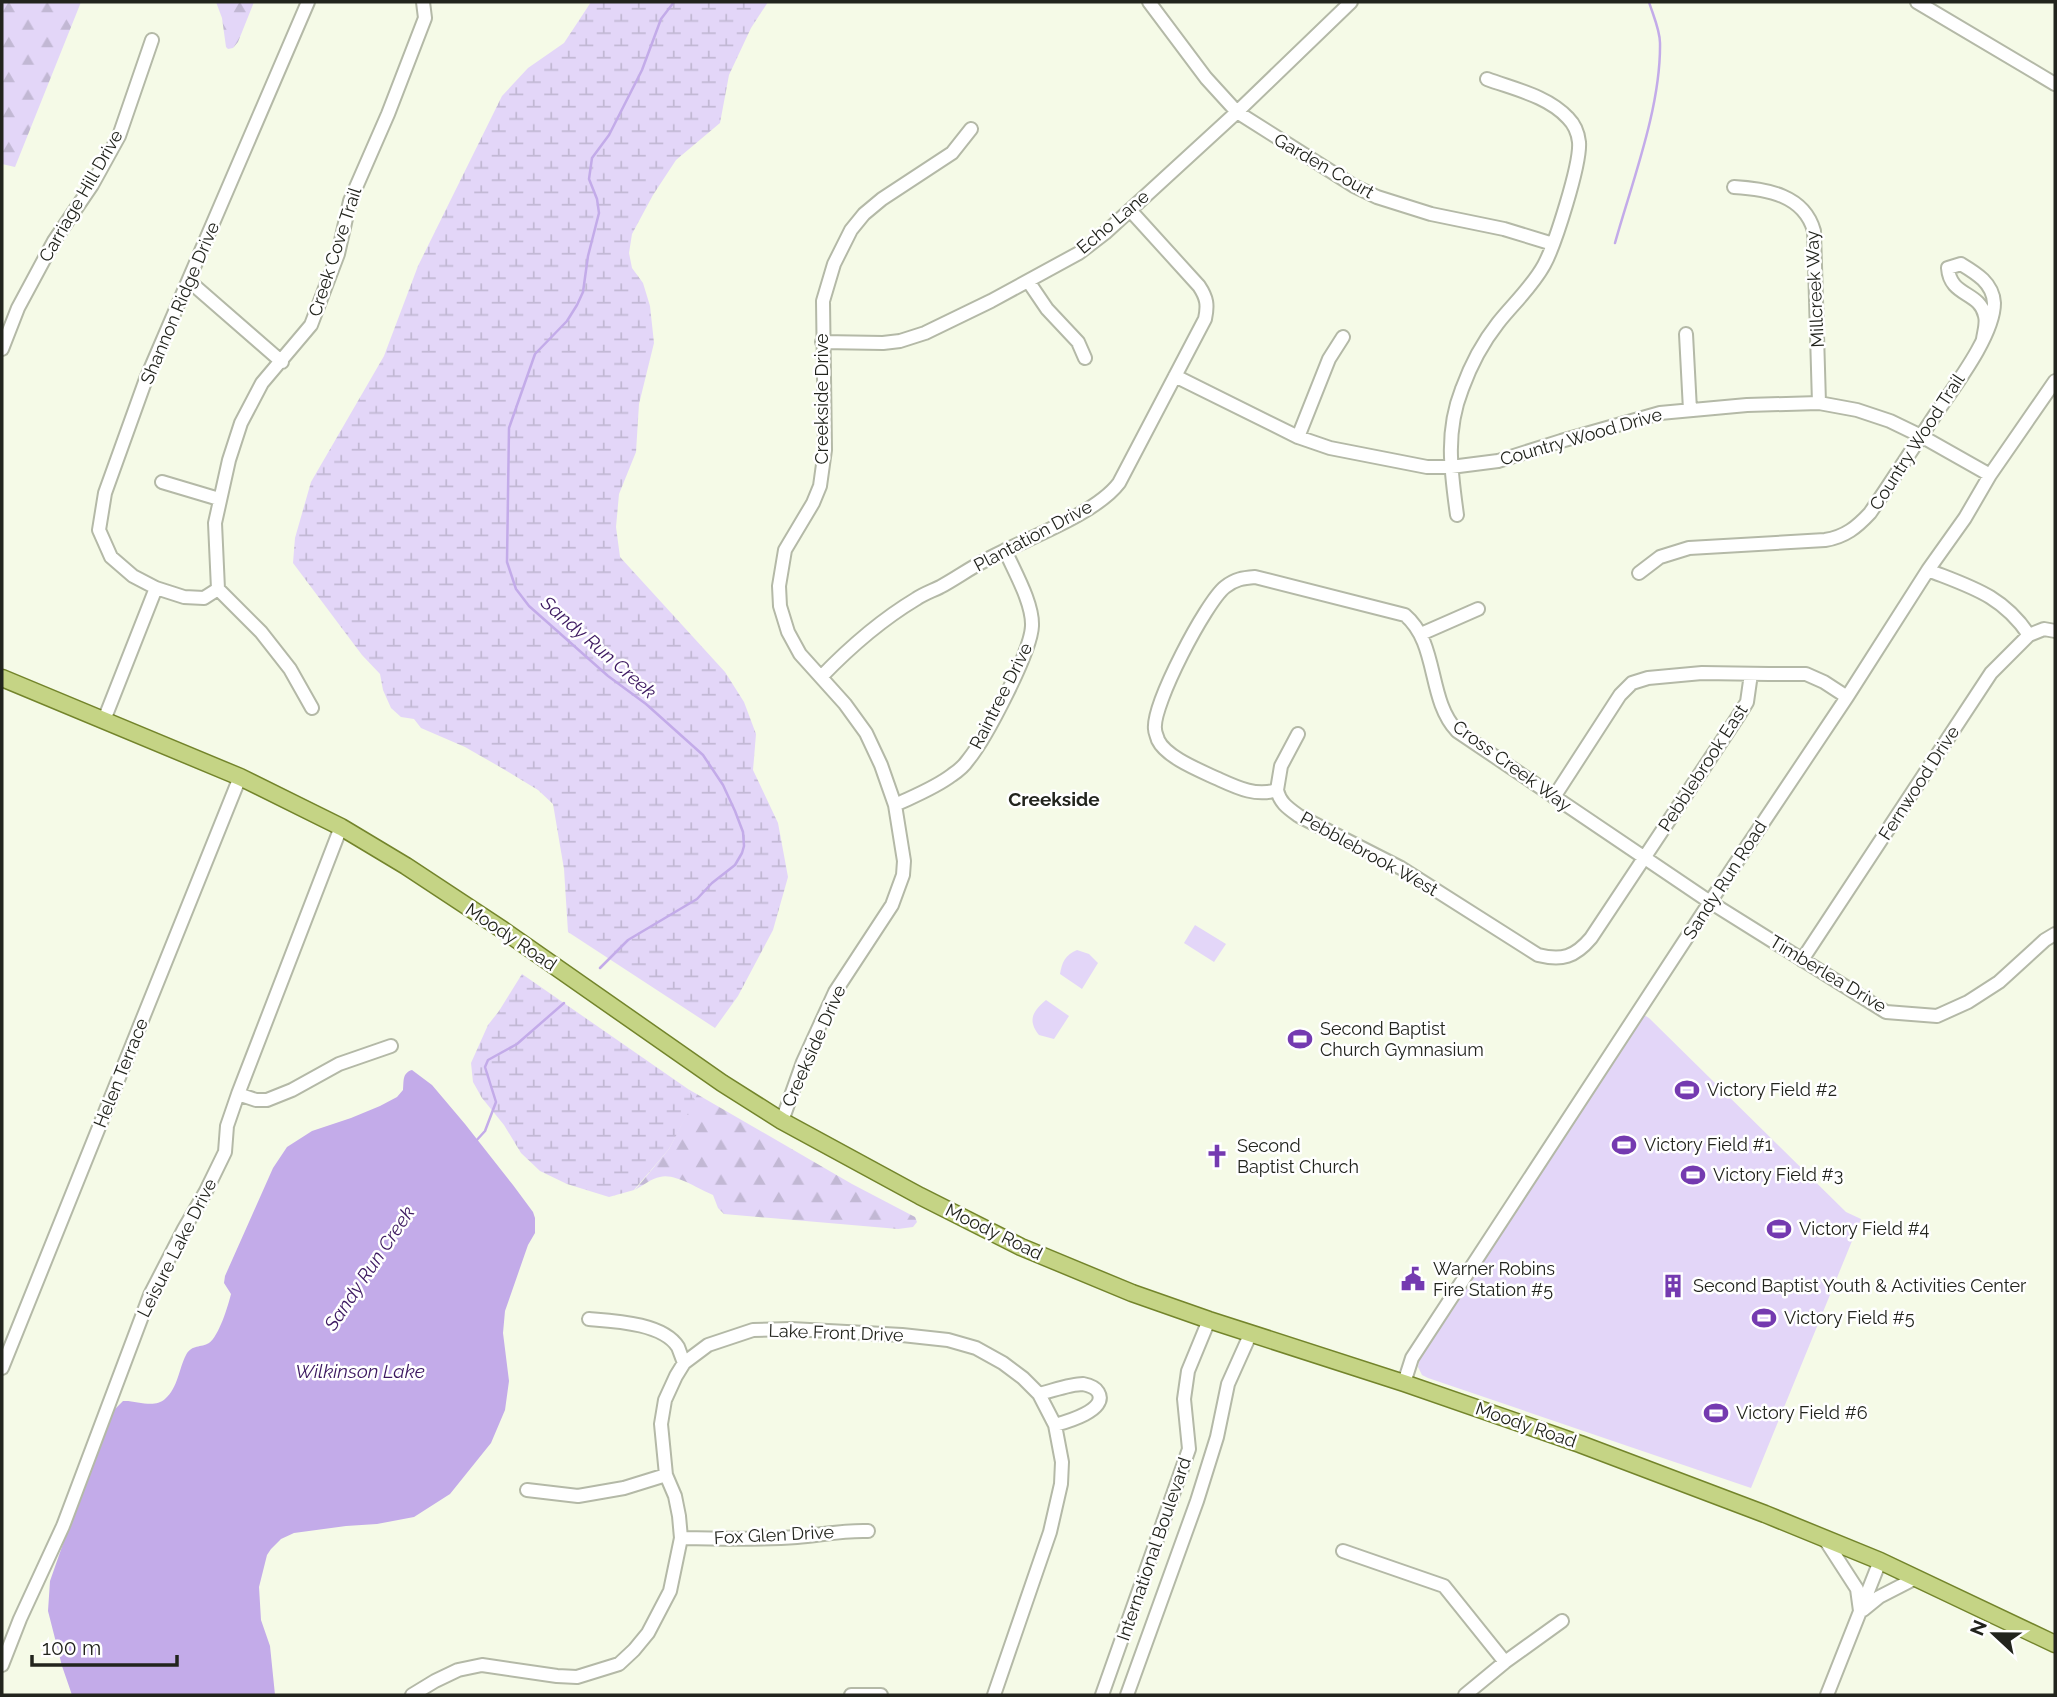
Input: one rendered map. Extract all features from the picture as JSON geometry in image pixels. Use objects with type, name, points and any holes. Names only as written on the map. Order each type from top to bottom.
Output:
[{"type":"main road","name":"Moody Road","points":[[2,678],[240,777],[341,827],[474,911],[722,1083],[782,1121],[1021,1247],[1132,1293],[1250,1335],[1404,1383],[1655,1471],[1880,1561],[2055,1644]]},
{"type":"street","name":"Shannon Ridge Drive","points":[[218,589],[204,598],[184,597],[156,589],[132,576],[111,557],[99,530],[105,493],[146,379],[308,2]]},
{"type":"street","name":"Creek Cove Trail","points":[[218,589],[215,523],[219,499],[241,423],[262,383],[311,325],[338,254],[350,201],[425,18],[423,2]]},
{"type":"street","name":"Garden Court","points":[[1149,2],[1206,78],[1237,112],[1353,186],[1377,197],[1431,214],[1504,229],[1553,244]]},
{"type":"street","name":"Echo Lane","points":[[822,342],[900,341],[925,333],[1079,253],[1105,233],[1237,112],[1351,2]]},
{"type":"street","points":[[1917,2],[2055,85]]},
{"type":"street","name":"Carriage Hill Drive","points":[[2,349],[18,308],[54,241],[92,185],[119,136],[152,40]]},
{"type":"street","points":[[1457,515],[1451,467],[1452,421],[1462,388],[1496,325],[1533,282],[1545,263],[1578,160],[1579,143],[1573,124],[1555,106],[1487,79]]},
{"type":"street","name":"Creekside Drive","points":[[782,1121],[803,1062],[835,992],[892,905],[903,874],[904,861],[895,805],[866,733],[845,704],[800,654],[788,632],[780,606],[779,586],[785,550],[820,486],[825,450],[823,301],[834,264],[864,214],[952,153],[971,129]]},
{"type":"street","name":"Millcreek Way","points":[[1734,187],[1758,188],[1790,200],[1801,208],[1812,223],[1815,245],[1819,403]]},
{"type":"street","name":"Plantation Drive","points":[[821,677],[842,656],[902,607],[985,560],[1071,518],[1103,499],[1119,482],[1205,319],[1207,307],[1206,297],[1192,278],[1130,210]]},
{"type":"street","name":"Country Wood Trail","points":[[1639,573],[1660,557],[1689,548],[1839,538],[1856,527],[1870,513],[1921,436],[1983,339],[1992,318],[1994,301],[1990,288],[1983,279],[1961,264],[1948,268],[1949,279],[1956,288],[1980,305],[1986,318],[1983,339]]},
{"type":"street","points":[[189,281],[282,362]]},
{"type":"street","points":[[1028,281],[1047,309],[1078,342],[1085,358]]},
{"type":"street","points":[[1686,334],[1690,410]]},
{"type":"street","points":[[1298,437],[1329,359],[1343,337]]},
{"type":"street","name":"Country Wood Drive","points":[[1175,376],[1298,437],[1330,449],[1427,467],[1499,461],[1660,413],[1747,405],[1819,403],[1857,410],[1890,421],[1990,475]]},
{"type":"street","name":"Sandy Run Road","points":[[1404,1383],[1412,1358],[1928,570],[1965,518],[1990,475],[2049,402],[2055,381]]},
{"type":"street","points":[[162,482],[219,499]]},
{"type":"street","name":"Raintree Drive","points":[[895,805],[936,786],[968,760],[994,717],[1025,655],[1031,638],[1032,615],[1005,550]]},
{"type":"street","points":[[1928,570],[1986,593],[2006,607],[2029,635],[2044,629],[2055,631]]},
{"type":"street","points":[[1298,734],[1281,766],[1277,790],[1267,793],[1240,789],[1194,767],[1165,749],[1159,741],[1155,728],[1161,699],[1175,668],[1215,596],[1236,579],[1255,577],[1395,611],[1412,621],[1421,634],[1478,609]]},
{"type":"street","points":[[104,720],[156,589]]},
{"type":"street","points":[[218,589],[261,632],[283,660],[312,708]]},
{"type":"street","name":"Cross Creek Way","points":[[1421,634],[1448,722],[1468,740],[1710,902]]},
{"type":"street","name":"Fernwood Drive","points":[[1802,960],[1991,673],[2029,635]]},
{"type":"street","points":[[1554,797],[1620,695],[1632,684],[1648,678],[1702,673],[1806,674],[1847,697]]},
{"type":"street","name":"Pebblebrook East","points":[[1644,857],[1747,702],[1751,674]]},
{"type":"street","name":"Helen Terrace","points":[[2,1368],[240,777]]},
{"type":"street","name":"Pebblebrook West","points":[[1277,790],[1285,806],[1299,816],[1401,868],[1525,948],[1552,958],[1574,954],[1583,947],[1644,857]]},
{"type":"street","name":"Leisure Lake Drive","points":[[2,1665],[63,1525],[150,1295],[225,1152],[227,1126],[238,1094],[341,827]]},
{"type":"street","name":"Timberlea Drive","points":[[1710,902],[1886,1012],[1937,1016],[1968,1002],[1999,982],[2055,934]]},
{"type":"street","points":[[238,1094],[256,1100],[267,1100],[292,1090],[339,1064],[391,1046]]},
{"type":"street","points":[[589,1319],[649,1327],[677,1346],[684,1363]]},
{"type":"street","name":"International Boulevard","points":[[1102,1695],[1189,1449],[1184,1399],[1188,1371],[1209,1320]]},
{"type":"street","name":"Lake Front Drive","points":[[412,1695],[458,1670],[482,1665],[578,1677],[619,1664],[634,1650],[648,1633],[670,1591],[681,1538],[675,1496],[666,1475],[661,1424],[665,1400],[676,1376],[684,1363],[708,1345],[753,1330],[791,1329],[948,1340],[976,1348],[1003,1363],[1039,1394],[1055,1425],[1062,1461],[1061,1484],[1050,1532],[994,1695]]},
{"type":"street","name":"International Boulevard","points":[[1127,1695],[1197,1501],[1217,1437],[1228,1384],[1250,1335]]},
{"type":"street","points":[[1039,1394],[1082,1384],[1096,1388],[1099,1393],[1100,1399],[1096,1407],[1074,1419],[1055,1425]]},
{"type":"street","points":[[527,1490],[578,1496],[624,1488],[666,1475]]},
{"type":"street","name":"Fox Glen Drive","points":[[681,1538],[796,1537],[849,1530],[868,1531]]},
{"type":"street","points":[[1824,1537],[1857,1589],[1860,1612]]},
{"type":"street","points":[[1343,1551],[1444,1586],[1505,1661]]},
{"type":"street","points":[[1827,1695],[1880,1561]]},
{"type":"street","points":[[1860,1612],[1879,1597],[1916,1578]]},
{"type":"street","points":[[1465,1695],[1505,1661],[1562,1621]]},
{"type":"street","points":[[851,1695],[881,1695]]},
{"type":"green space","points":[[2,2],[81,2],[15,167],[2,164]]},
{"type":"green space","points":[[216,2],[254,2],[233,48],[226,47],[222,18]]},
{"type":"green space","points":[[591,2],[768,2],[751,28],[729,75],[720,123],[676,160],[632,234],[629,253],[632,268],[643,283],[650,306],[654,343],[639,404],[636,452],[619,494],[616,527],[620,557],[725,672],[744,702],[756,734],[753,770],[778,823],[788,877],[773,930],[738,996],[715,1028],[568,932],[564,869],[553,804],[538,790],[500,767],[465,747],[421,728],[414,719],[401,717],[391,708],[380,674],[362,655],[293,563],[295,538],[311,482],[384,356],[418,266],[502,96],[528,68],[564,43]]},
{"type":"green space","points":[[1195,925],[1226,944],[1214,962],[1184,943]]},
{"type":"green space","points":[[1077,950],[1089,954],[1098,963],[1082,989],[1060,974],[1065,959]]},
{"type":"green space","points":[[522,974],[688,1089],[695,1100],[669,1149],[634,1190],[609,1197],[567,1184],[540,1171],[521,1153],[473,1082],[471,1063],[488,1025]]},
{"type":"green space","points":[[1046,1000],[1069,1016],[1054,1039],[1039,1035],[1033,1025],[1035,1012]]},
{"type":"green space","points":[[1644,1015],[1846,1212],[1861,1219],[1751,1488],[1428,1378],[1422,1375],[1418,1367],[1420,1357]]},
{"type":"green space","points":[[688,1089],[852,1184],[915,1217],[917,1222],[913,1227],[898,1229],[724,1214],[718,1208],[713,1195],[666,1176],[654,1179],[635,1190],[669,1149],[694,1100]]},
{"type":"water","name":"Wilkinson Lake","points":[[412,1070],[432,1085],[465,1124],[535,1218],[535,1233],[528,1245],[505,1311],[503,1333],[509,1381],[505,1410],[491,1443],[450,1494],[414,1517],[294,1533],[281,1539],[271,1549],[259,1587],[261,1620],[270,1646],[275,1695],[72,1695],[48,1611],[50,1581],[114,1410],[123,1401],[150,1404],[161,1402],[173,1389],[188,1352],[213,1339],[223,1320],[231,1294],[224,1283],[225,1276],[273,1168],[287,1147],[312,1131],[351,1118],[397,1097],[403,1090],[405,1075]]},
{"type":"waterway","name":"Sandy Run Creek","points":[[600,968],[628,940],[697,899],[735,865],[744,846],[743,832],[735,811],[723,785],[703,755],[529,606],[516,589],[507,562],[509,428],[535,354],[567,321],[583,292],[588,256],[599,213],[589,179],[592,158],[609,135],[642,70],[661,19],[674,2]]},
{"type":"waterway","points":[[1615,243],[1656,93],[1660,38],[1649,2]]},
{"type":"waterway","name":"Sandy Run Creek","points":[[475,1142],[485,1131],[496,1102],[485,1067],[488,1060],[517,1044],[564,1003]]},
{"type":"place","name":"Second Baptist Church Gymnasium","points":[[1300,1039]]},
{"type":"place","name":"Victory Field #2","points":[[1687,1090]]},
{"type":"place","name":"Victory Field #1","points":[[1624,1145]]},
{"type":"place","name":"Second Baptist Church","points":[[1217,1156]]},
{"type":"place","name":"Victory Field #3","points":[[1693,1175]]},
{"type":"place","name":"Victory Field #4","points":[[1779,1229]]},
{"type":"place","name":"Warner Robins Fire Station #5","points":[[1413,1279]]},
{"type":"place","name":"Second Baptist Youth & Activities Center","points":[[1673,1286]]},
{"type":"place","name":"Victory Field #5","points":[[1764,1318]]},
{"type":"place","name":"Victory Field #6","points":[[1716,1413]]},
{"type":"district","name":"Creekside","points":[[1054,799]]}]
